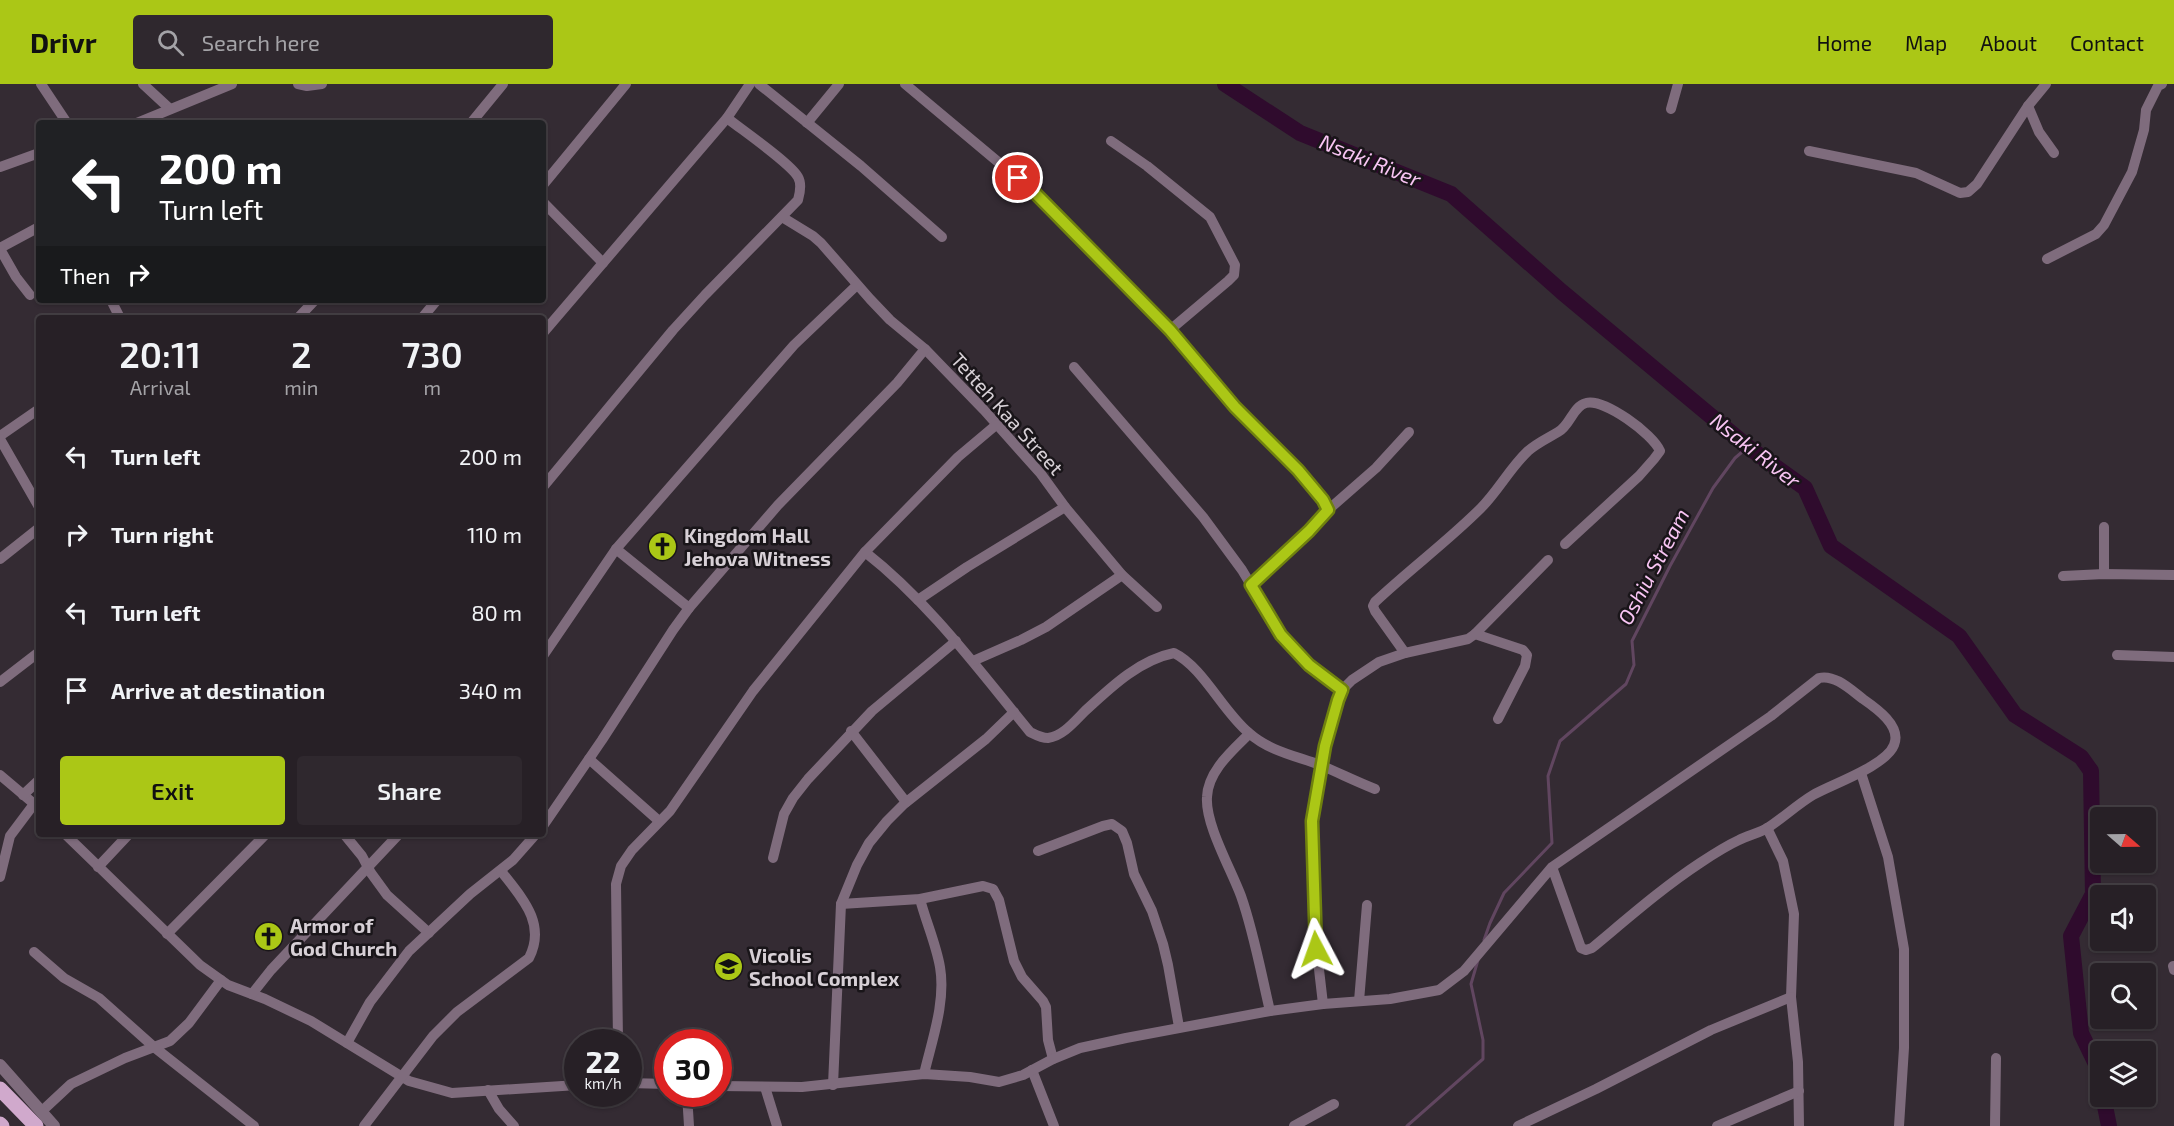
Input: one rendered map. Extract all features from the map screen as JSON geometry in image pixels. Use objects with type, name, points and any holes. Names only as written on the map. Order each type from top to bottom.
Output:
[{"type":"main road","points":[[0,1089],[36,1126]]},
{"type":"street","points":[[41,84],[65,120]]},
{"type":"street","points":[[143,84],[170,109]]},
{"type":"street","points":[[144,120],[232,84]]},
{"type":"street","points":[[298,84],[307,86],[322,84]]},
{"type":"street","points":[[473,120],[503,84]]},
{"type":"street","points":[[546,181],[626,84]]},
{"type":"street","points":[[546,330],[727,118],[750,84]]},
{"type":"street","points":[[759,84],[861,166],[942,237]]},
{"type":"street","points":[[807,123],[839,84]]},
{"type":"street","points":[[905,84],[1034,192],[1170,330],[1235,407],[1298,470],[1323,500],[1328,510]]},
{"type":"street","points":[[1671,108],[1678,84]]},
{"type":"street","points":[[1809,150],[1916,173],[1960,193],[1968,192],[1977,184],[2028,106],[2046,84]]},
{"type":"street","points":[[2047,259],[2096,234],[2104,225],[2132,172],[2144,130],[2146,110],[2159,85]]},
{"type":"street","points":[[2028,106],[2039,132],[2054,153]]},
{"type":"street","points":[[546,483],[673,330],[798,200],[801,192],[798,177],[783,162],[727,118]]},
{"type":"street","points":[[1111,141],[1147,166],[1210,217],[1235,265],[1233,275],[1228,281],[1170,330]]},
{"type":"street","points":[[0,167],[36,154]]},
{"type":"street","points":[[546,205],[603,263]]},
{"type":"street","name":"Tetteh Kaa Street","points":[[782,217],[813,236],[890,320],[925,349],[984,410],[1041,474],[1065,507],[1122,574],[1157,607]]},
{"type":"street","points":[[30,295],[16,277],[0,249],[36,229]]},
{"type":"street","points":[[546,652],[616,549],[794,345],[856,285]]},
{"type":"street","points":[[301,315],[312,303]]},
{"type":"street","points":[[424,315],[434,303]]},
{"type":"street","points":[[546,822],[689,608],[778,505],[897,383],[925,349]]},
{"type":"street","points":[[1074,367],[1203,517],[1251,585],[1281,635],[1309,665],[1342,690]]},
{"type":"street","points":[[1405,653],[1375,611],[1373,606],[1375,602],[1482,507],[1528,451],[1547,437],[1560,432],[1581,405],[1600,404],[1645,433],[1657,444],[1660,451],[1639,476],[1565,544]]},
{"type":"street","points":[[36,411],[0,438],[36,502]]},
{"type":"street","points":[[618,1029],[616,884],[621,866],[632,850],[670,811],[753,691],[866,552],[958,457],[996,425]]},
{"type":"street","points":[[1251,585],[1328,510],[1376,468],[1409,432]]},
{"type":"street","points":[[918,600],[1065,507]]},
{"type":"street","points":[[2104,527],[2104,574]]},
{"type":"street","points":[[0,559],[36,530]]},
{"type":"street","points":[[616,549],[689,608]]},
{"type":"street","points":[[866,552],[918,600],[973,660],[1030,732],[1040,737],[1049,738],[1074,723],[1130,673],[1154,658],[1174,653],[1186,659],[1236,721],[1265,745],[1375,789]]},
{"type":"street","points":[[1323,1004],[1314,926],[1312,821],[1321,766],[1342,690],[1364,671],[1379,662],[1405,653],[1468,639],[1548,560]]},
{"type":"street","points":[[973,660],[1004,648],[1046,627],[1122,574]]},
{"type":"street","points":[[2063,576],[2174,575]]},
{"type":"street","points":[[1475,634],[1523,650],[1527,655],[1525,666],[1498,720]]},
{"type":"street","points":[[773,858],[780,825],[794,798],[851,732],[903,684],[956,641]]},
{"type":"street","points":[[0,682],[36,654]]},
{"type":"street","points":[[2118,656],[2174,657]]},
{"type":"street","points":[[732,1087],[765,1088],[833,1085],[924,1074],[999,1082],[1011,1080],[1080,1048],[1179,1027],[1269,1011],[1390,999],[1439,990],[1464,971],[1552,867],[1771,716],[1820,678],[1834,679],[1844,685],[1878,710],[1892,726],[1895,741],[1892,751],[1861,773],[1814,795],[1767,828],[1737,840],[1699,864],[1592,948],[1586,950],[1581,948],[1552,867]]},
{"type":"street","points":[[833,1085],[841,904],[857,865],[869,843],[886,821],[906,802],[986,739],[1014,712]]},
{"type":"street","points":[[851,732],[906,802]]},
{"type":"street","points":[[1249,734],[1221,763],[1211,779],[1206,796],[1208,815],[1241,897],[1269,1011]]},
{"type":"street","points":[[589,759],[659,821]]},
{"type":"street","points":[[1861,773],[1888,857],[1904,949],[1904,1048],[1899,1126]]},
{"type":"street","points":[[0,775],[36,805]]},
{"type":"street","points":[[24,795],[36,783]]},
{"type":"street","points":[[0,877],[10,836],[36,807]]},
{"type":"street","points":[[1038,851],[1103,826],[1112,824],[1122,831],[1134,873],[1152,911],[1163,944],[1179,1027]]},
{"type":"street","points":[[1767,828],[1783,861],[1794,915],[1791,996],[1799,1090],[1799,1126]]},
{"type":"street","points":[[68,837],[200,965],[228,986],[252,994],[311,1022],[401,1077],[430,1088],[452,1093],[564,1086]]},
{"type":"street","points":[[98,867],[126,837]]},
{"type":"street","points":[[168,934],[263,837]]},
{"type":"street","points":[[346,837],[362,856],[387,895],[429,933]]},
{"type":"street","points":[[252,994],[271,970],[396,837]]},
{"type":"street","points":[[347,1043],[370,1002],[409,951],[471,894],[513,860],[533,837]]},
{"type":"street","points":[[368,1125],[401,1077],[457,1012],[529,958],[534,948],[534,920],[528,904],[501,871]]},
{"type":"street","points":[[841,904],[920,899],[983,886],[993,889],[999,900],[1014,961],[1022,977],[1043,1000],[1046,1007],[1049,1049],[1053,1059]]},
{"type":"street","points":[[920,899],[942,978],[938,1017],[924,1074]]},
{"type":"street","points":[[1359,1001],[1367,905]]},
{"type":"street","points":[[34,952],[64,978],[99,998],[154,1047],[254,1126]]},
{"type":"street","points":[[42,1111],[71,1084],[125,1058],[170,1041],[189,1023],[221,980]]},
{"type":"street","points":[[1518,1126],[1607,1084],[1711,1030],[1791,996]]},
{"type":"street","points":[[1995,1126],[1996,1058]]},
{"type":"street","points":[[0,1065],[54,1126]]},
{"type":"street","points":[[1032,1070],[1054,1126]]},
{"type":"street","points":[[765,1088],[777,1126]]},
{"type":"street","points":[[488,1090],[499,1109],[514,1126]]},
{"type":"street","points":[[1718,1126],[1799,1090]]},
{"type":"street","points":[[1294,1126],[1334,1104]]},
{"type":"street","points":[[688,1107],[689,1126]]},
{"type":"waterway","name":"Nsaki River","points":[[1225,84],[1300,133],[1451,194],[1562,292],[1748,447],[1805,488],[1831,546],[1959,636],[2015,715],[2081,757],[2091,771],[2093,894],[2071,936],[2081,1033],[2090,1052]]},
{"type":"waterway","name":"Oshiu Stream","points":[[1484,940],[1504,893],[1552,843],[1548,776],[1560,741],[1626,684],[1634,665],[1632,641],[1670,566],[1713,488],[1735,458],[1748,447]]},
{"type":"waterway","name":"Oshiu Stream","points":[[1407,1126],[1483,1059],[1483,1040],[1471,984],[1478,960]]},
{"type":"waterway","name":"Nsaki River","points":[[2105,1107],[2109,1126]]},
{"type":"place","name":"Kingdom Hall Jehova Witness","points":[[663,547]]},
{"type":"place","name":"Armor of God Church","points":[[269,937]]},
{"type":"place","name":"Vicolis School Complex","points":[[728,967]]},
{"type":"route","points":[[1018,178],[1170,330],[1235,407],[1298,470],[1323,500],[1328,510],[1251,585],[1281,635],[1309,665],[1342,690],[1325,746],[1314,799],[1312,821],[1316,949]]}]
